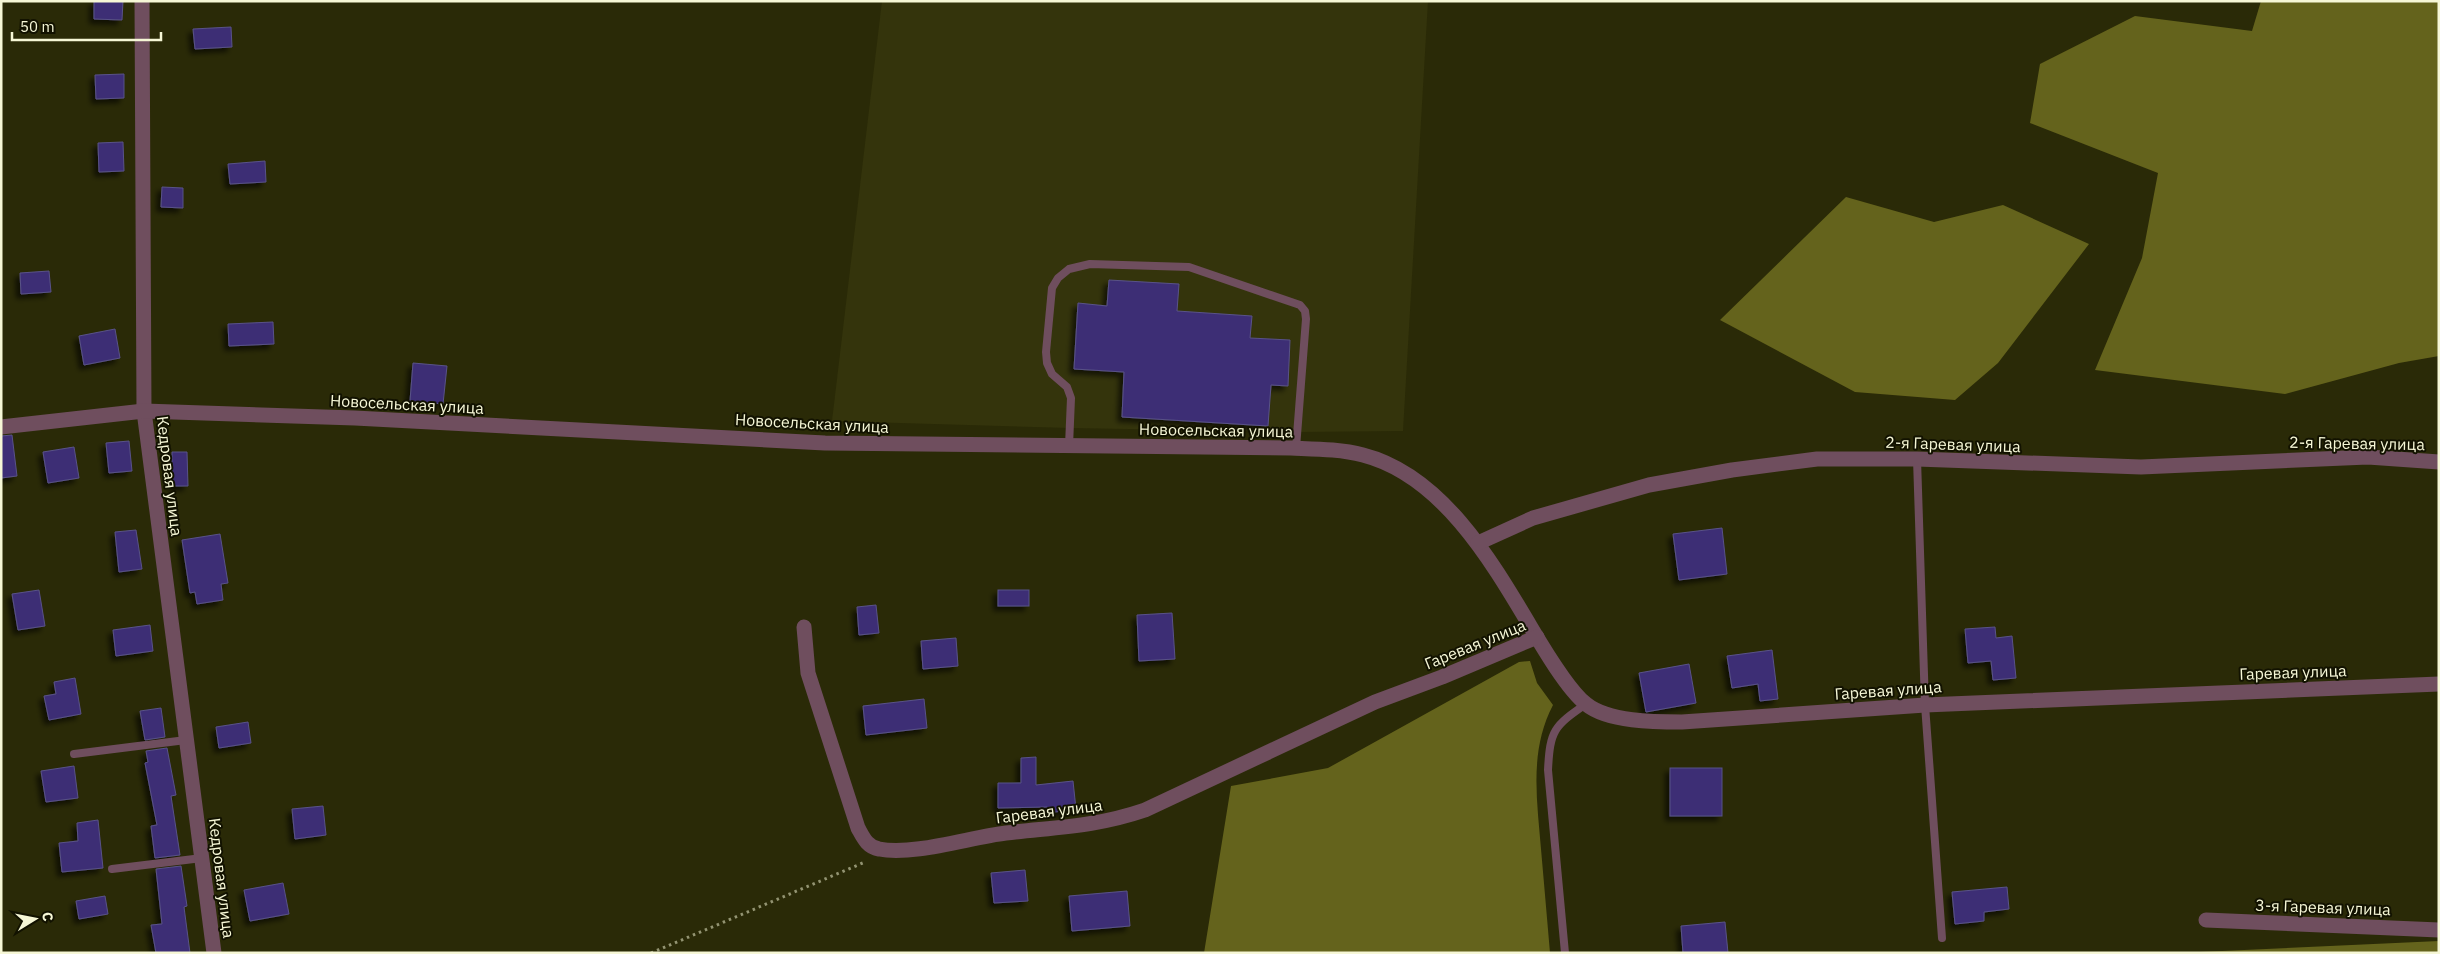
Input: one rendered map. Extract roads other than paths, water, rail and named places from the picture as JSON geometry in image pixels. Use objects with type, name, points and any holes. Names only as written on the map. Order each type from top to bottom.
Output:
[{"type":"street","name":"Кедровая улица","points":[[142,1],[144,412],[214,953]]},
{"type":"street","name":"Новосельская улица","points":[[1,426],[144,412],[365,419],[825,443],[1296,448],[1363,455],[1387,464],[1438,498],[1478,543],[1537,637]]},
{"type":"street","name":"2-я Гаревая улица","points":[[1478,543],[1533,518],[1649,485],[1732,470],[1817,459],[1917,459],[2141,467],[2368,457],[2439,462]]},
{"type":"street","name":"Гаревая улица","points":[[804,627],[808,673],[858,828],[866,843],[876,849],[890,851],[939,845],[1006,833],[1069,828],[1114,820],[1145,810],[1375,702],[1442,677],[1537,637],[1556,666],[1586,704],[1602,713],[1624,718],[1682,722],[1925,705],[2439,684]]},
{"type":"street","name":"3-я Гаревая улица","points":[[2206,920],[2439,930]]},
{"type":"lane","points":[[1069,446],[1071,398],[1067,387],[1052,374],[1047,363],[1050,304],[1052,288],[1058,278],[1069,269],[1090,264],[1189,267],[1300,305],[1305,311],[1306,319],[1296,448]]},
{"type":"lane","points":[[1917,459],[1925,705],[1942,938]]},
{"type":"lane","points":[[1565,953],[1548,770],[1549,748],[1553,732],[1561,721],[1586,704]]},
{"type":"lane","points":[[74,754],[186,740]]},
{"type":"lane","points":[[112,869],[202,858]]}]
